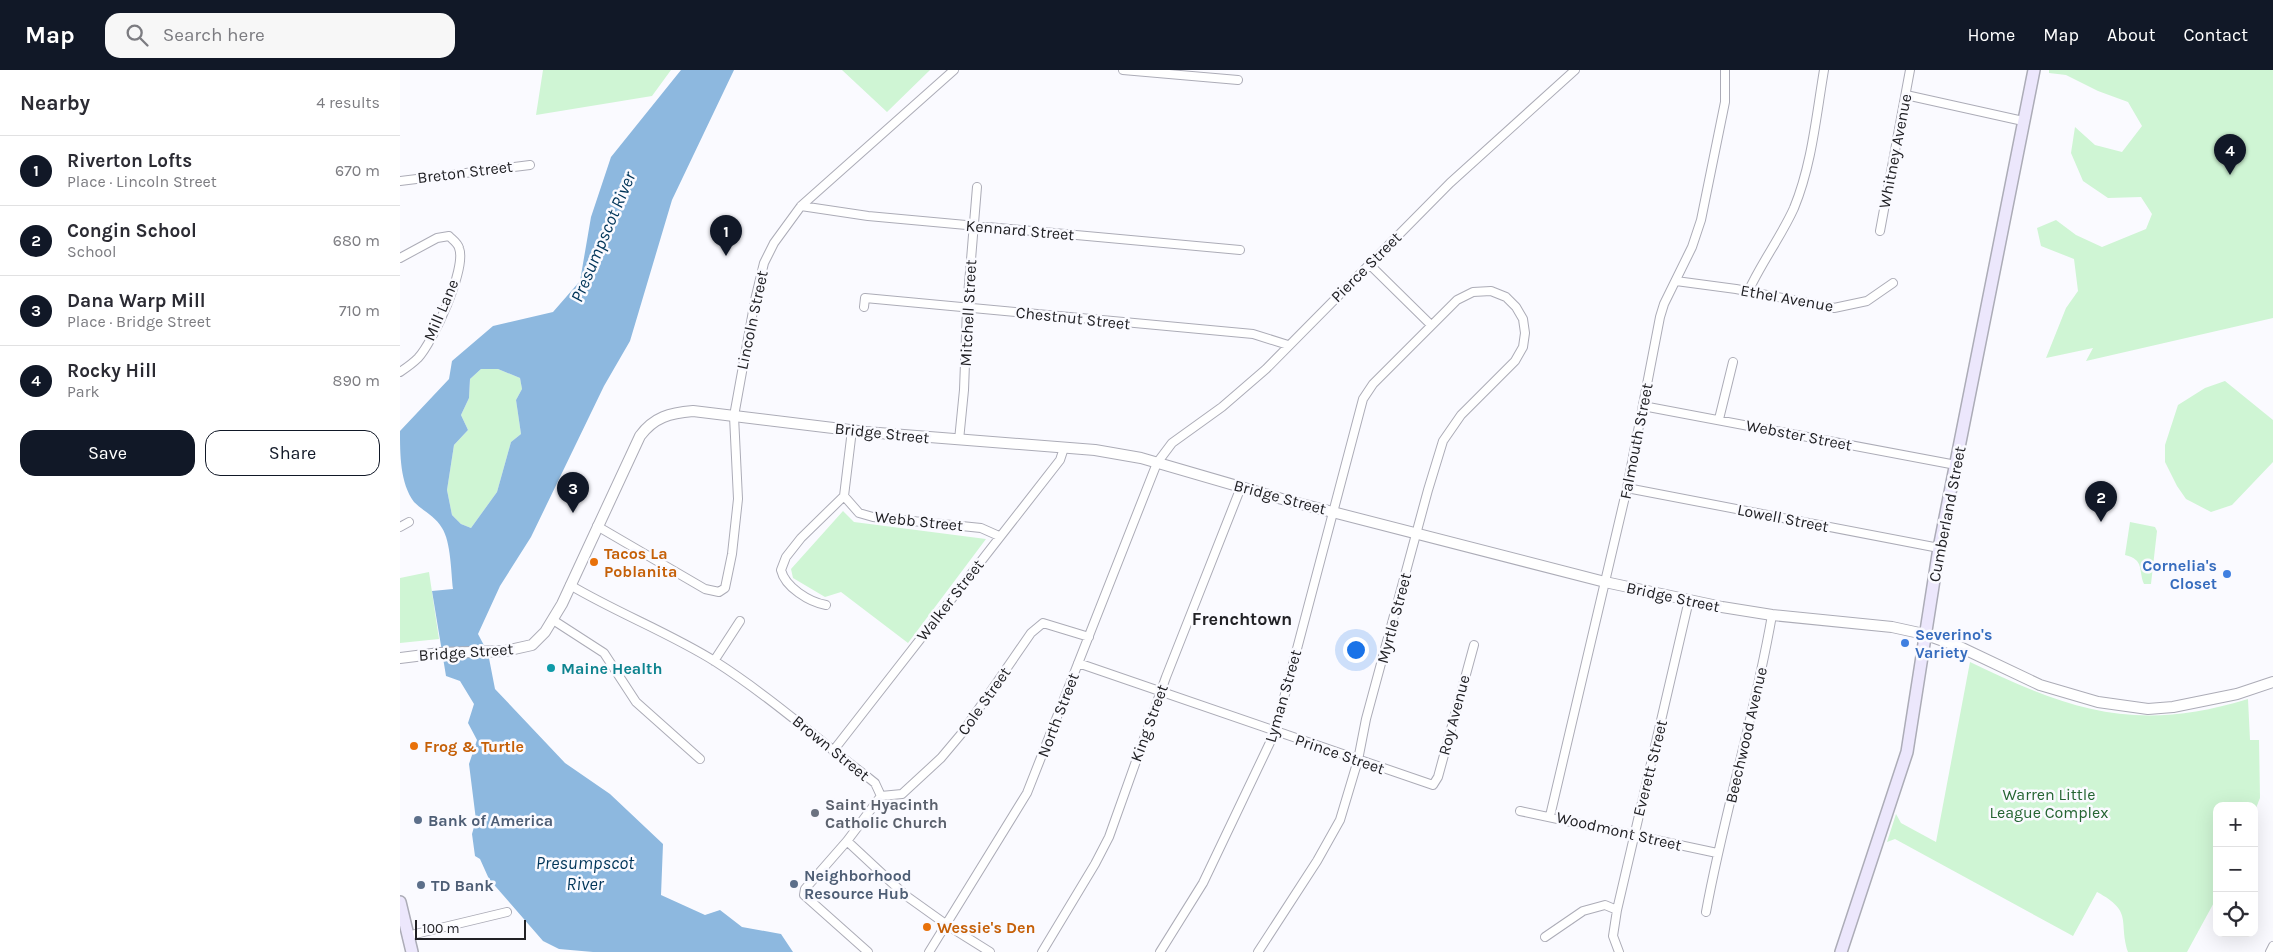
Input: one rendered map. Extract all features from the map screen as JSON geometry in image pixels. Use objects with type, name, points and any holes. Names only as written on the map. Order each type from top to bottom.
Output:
[{"type":"main road","name":"Cumberland Street","points":[[1841,952],[1905,758],[1939,548],[2034,70]]},
{"type":"main road","points":[[400,902],[412,952]]},
{"type":"street","name":"Lincoln Street","points":[[598,526],[705,589],[719,592],[725,588],[732,554],[738,499],[734,416],[762,271],[774,243],[801,206],[954,70]]},
{"type":"street","points":[[1123,70],[1238,80]]},
{"type":"street","name":"Pierce Street","points":[[1157,463],[1172,443],[1240,392],[1450,183],[1575,70]]},
{"type":"street","name":"Falmouth Street","points":[[1550,816],[1628,488],[1660,318],[1664,304],[1692,248],[1704,207],[1725,102],[1725,70]]},
{"type":"street","points":[[1748,292],[1756,273],[1793,210],[1801,190],[1812,148],[1824,70]]},
{"type":"street","name":"Whitney Avenue","points":[[1880,231],[1910,70]]},
{"type":"street","points":[[1906,95],[2023,121]]},
{"type":"street","name":"Breton Street","points":[[400,181],[530,165]]},
{"type":"street","name":"Mitchell Street","points":[[959,440],[977,187]]},
{"type":"street","name":"Kennard Street","points":[[801,206],[868,216],[1240,250]]},
{"type":"street","name":"Mill Lane","points":[[400,258],[437,238],[449,236],[459,246],[460,260],[448,303],[423,351],[418,358],[400,372]]},
{"type":"street","points":[[1370,264],[1431,325]]},
{"type":"street","name":"Ethel Avenue","points":[[1676,281],[1748,292],[1818,306],[1842,307],[1867,301],[1893,283]]},
{"type":"street","name":"Lyman Street","points":[[1160,952],[1203,884],[1275,732],[1364,399],[1373,384],[1457,300],[1473,292],[1491,291],[1506,297]]},
{"type":"street","name":"Myrtle Street","points":[[1258,952],[1334,834],[1345,806],[1358,760],[1366,719],[1416,534],[1438,455],[1446,434],[1461,415],[1515,360],[1523,347],[1525,333],[1522,319],[1516,307],[1506,297]]},
{"type":"street","name":"Chestnut Street","points":[[864,306],[865,298],[1254,334],[1288,346]]},
{"type":"street","points":[[1719,419],[1734,362]]},
{"type":"street","name":"Webster Street","points":[[1643,406],[1956,464]]},
{"type":"street","name":"Bridge Street","points":[[400,658],[440,653],[505,651],[532,645],[553,620],[636,442],[651,423],[667,415],[676,412],[700,411],[852,430],[1095,450],[1157,463],[1416,534],[1606,582],[1772,615],[1892,627],[1924,634],[1954,644],[2013,674],[2061,692],[2129,708],[2148,710],[2180,707],[2237,694],[2273,682]]},
{"type":"street","points":[[826,605],[820,604],[791,587],[786,582],[781,570],[786,557],[801,538],[844,496],[852,430]]},
{"type":"street","name":"Walker Street","points":[[833,751],[1060,460],[1064,448]]},
{"type":"street","name":"North Street","points":[[929,952],[1027,793],[1157,463]]},
{"type":"street","name":"King Street","points":[[1042,952],[1103,851],[1241,487]]},
{"type":"street","name":"Lowell Street","points":[[1628,488],[1939,548]]},
{"type":"street","name":"Webb Street","points":[[844,496],[859,513],[873,517],[982,528],[1000,536]]},
{"type":"street","points":[[400,527],[409,522]]},
{"type":"street","name":"Brown Street","points":[[570,585],[714,661],[772,700],[875,784],[881,796],[848,841],[805,889],[804,895],[868,952]]},
{"type":"street","name":"Everett Street","points":[[1618,952],[1612,936],[1689,600]]},
{"type":"street","name":"Beechwood Avenue","points":[[1706,912],[1717,853],[1726,828],[1742,759],[1772,615]]},
{"type":"street","points":[[553,620],[604,653],[636,702],[700,759]]},
{"type":"street","points":[[714,661],[740,621]]},
{"type":"street","name":"Cole Street","points":[[881,796],[902,794],[941,758],[962,733],[1022,646],[1043,623],[1089,637]]},
{"type":"street","name":"Roy Avenue","points":[[1433,785],[1438,778],[1474,645]]},
{"type":"street","name":"Prince Street","points":[[1078,663],[1433,785]]},
{"type":"street","name":"Woodmont Street","points":[[1520,811],[1717,853]]},
{"type":"street","points":[[848,841],[905,895],[947,925],[990,952]]},
{"type":"street","points":[[1545,938],[1583,911],[1605,904],[1618,910]]},
{"type":"street","points":[[407,936],[507,912]]},
{"type":"street","points":[[2271,952],[2273,946]]},
{"type":"green space","points":[[543,70],[671,70],[652,96],[536,115]]},
{"type":"green space","points":[[842,70],[930,70],[887,112]]},
{"type":"green space","points":[[2049,70],[2273,70],[2273,318],[2086,361],[2093,348],[2046,358],[2066,308],[2078,291],[2074,259],[2041,246],[2037,228],[2056,220],[2076,235],[2102,247],[2146,229],[2152,214],[2141,197],[2108,198],[2083,181],[2071,153],[2075,127],[2095,145],[2122,152],[2142,126],[2128,102],[2098,91],[2066,75],[2049,73]]},
{"type":"green space","points":[[481,369],[498,369],[520,378],[522,389],[516,400],[521,434],[511,442],[497,492],[471,528],[461,524],[452,515],[447,490],[454,445],[468,430],[461,415],[469,398],[470,379]]},
{"type":"green space","points":[[2225,381],[2273,420],[2273,462],[2232,505],[2211,512],[2186,499],[2177,486],[2165,462],[2165,445],[2178,405],[2205,388]]},
{"type":"green space","points":[[843,511],[854,522],[986,539],[908,643],[841,592],[825,597],[793,578],[791,569]]},
{"type":"green space","points":[[2130,522],[2155,527],[2157,531],[2151,584],[2144,584],[2140,566],[2136,560],[2125,555]]},
{"type":"green space","points":[[429,572],[439,639],[400,643],[400,578]]},
{"type":"green space","name":"Warren Little League Complex","points":[[1970,662],[2040,693],[2105,712],[2138,715],[2172,714],[2208,709],[2248,699],[2250,740],[2259,740],[2260,798],[2258,803],[2213,802],[2213,904],[2187,952],[2128,952],[2123,918],[2120,912],[2116,905],[2097,892],[2073,936],[1895,839],[1887,842],[1896,814],[1901,823],[1936,842]]},
{"type":"water","name":"Presumpscot River","points":[[681,70],[734,70],[672,200],[630,341],[604,386],[531,537],[500,586],[478,634],[488,653],[495,689],[565,763],[610,794],[663,844],[661,895],[705,915],[720,910],[742,927],[781,934],[793,952],[593,952],[559,949],[543,941],[489,879],[480,859],[475,856],[472,834],[476,820],[469,764],[477,740],[468,723],[474,704],[460,681],[446,676],[432,591],[453,589],[449,549],[442,528],[414,502],[409,494],[403,477],[400,431],[449,379],[452,361],[493,326],[553,312],[580,281],[591,217],[611,157]],"holes":[[[481,369],[498,369],[520,378],[522,389],[516,400],[521,434],[511,442],[497,492],[471,528],[461,524],[452,515],[447,490],[454,445],[468,430],[461,415],[469,398],[470,379]]]},
{"type":"place","name":"Rocky Hill","points":[[2230,175]]},
{"type":"place","name":"Riverton Lofts","points":[[726,256]]},
{"type":"place","name":"Dana Warp Mill","points":[[573,513]]},
{"type":"place","name":"Congin School","points":[[2101,522]]},
{"type":"place","name":"Tacos La Poblanita","points":[[594,562]]},
{"type":"place","name":"Cornelia's Closet","points":[[2227,574]]},
{"type":"place","name":"Severino's Variety","points":[[1905,643]]},
{"type":"place","name":"Maine Health","points":[[551,668]]},
{"type":"place","name":"Frog & Turtle","points":[[414,746]]},
{"type":"place","name":"Saint Hyacinth Catholic Church","points":[[815,813]]},
{"type":"place","name":"Bank of America","points":[[418,820]]},
{"type":"place","name":"Neighborhood Resource Hub","points":[[794,884]]},
{"type":"place","name":"TD Bank","points":[[421,885]]},
{"type":"place","name":"Wessie's Den","points":[[927,927]]},
{"type":"district","name":"Frenchtown","points":[[1242,619]]}]
